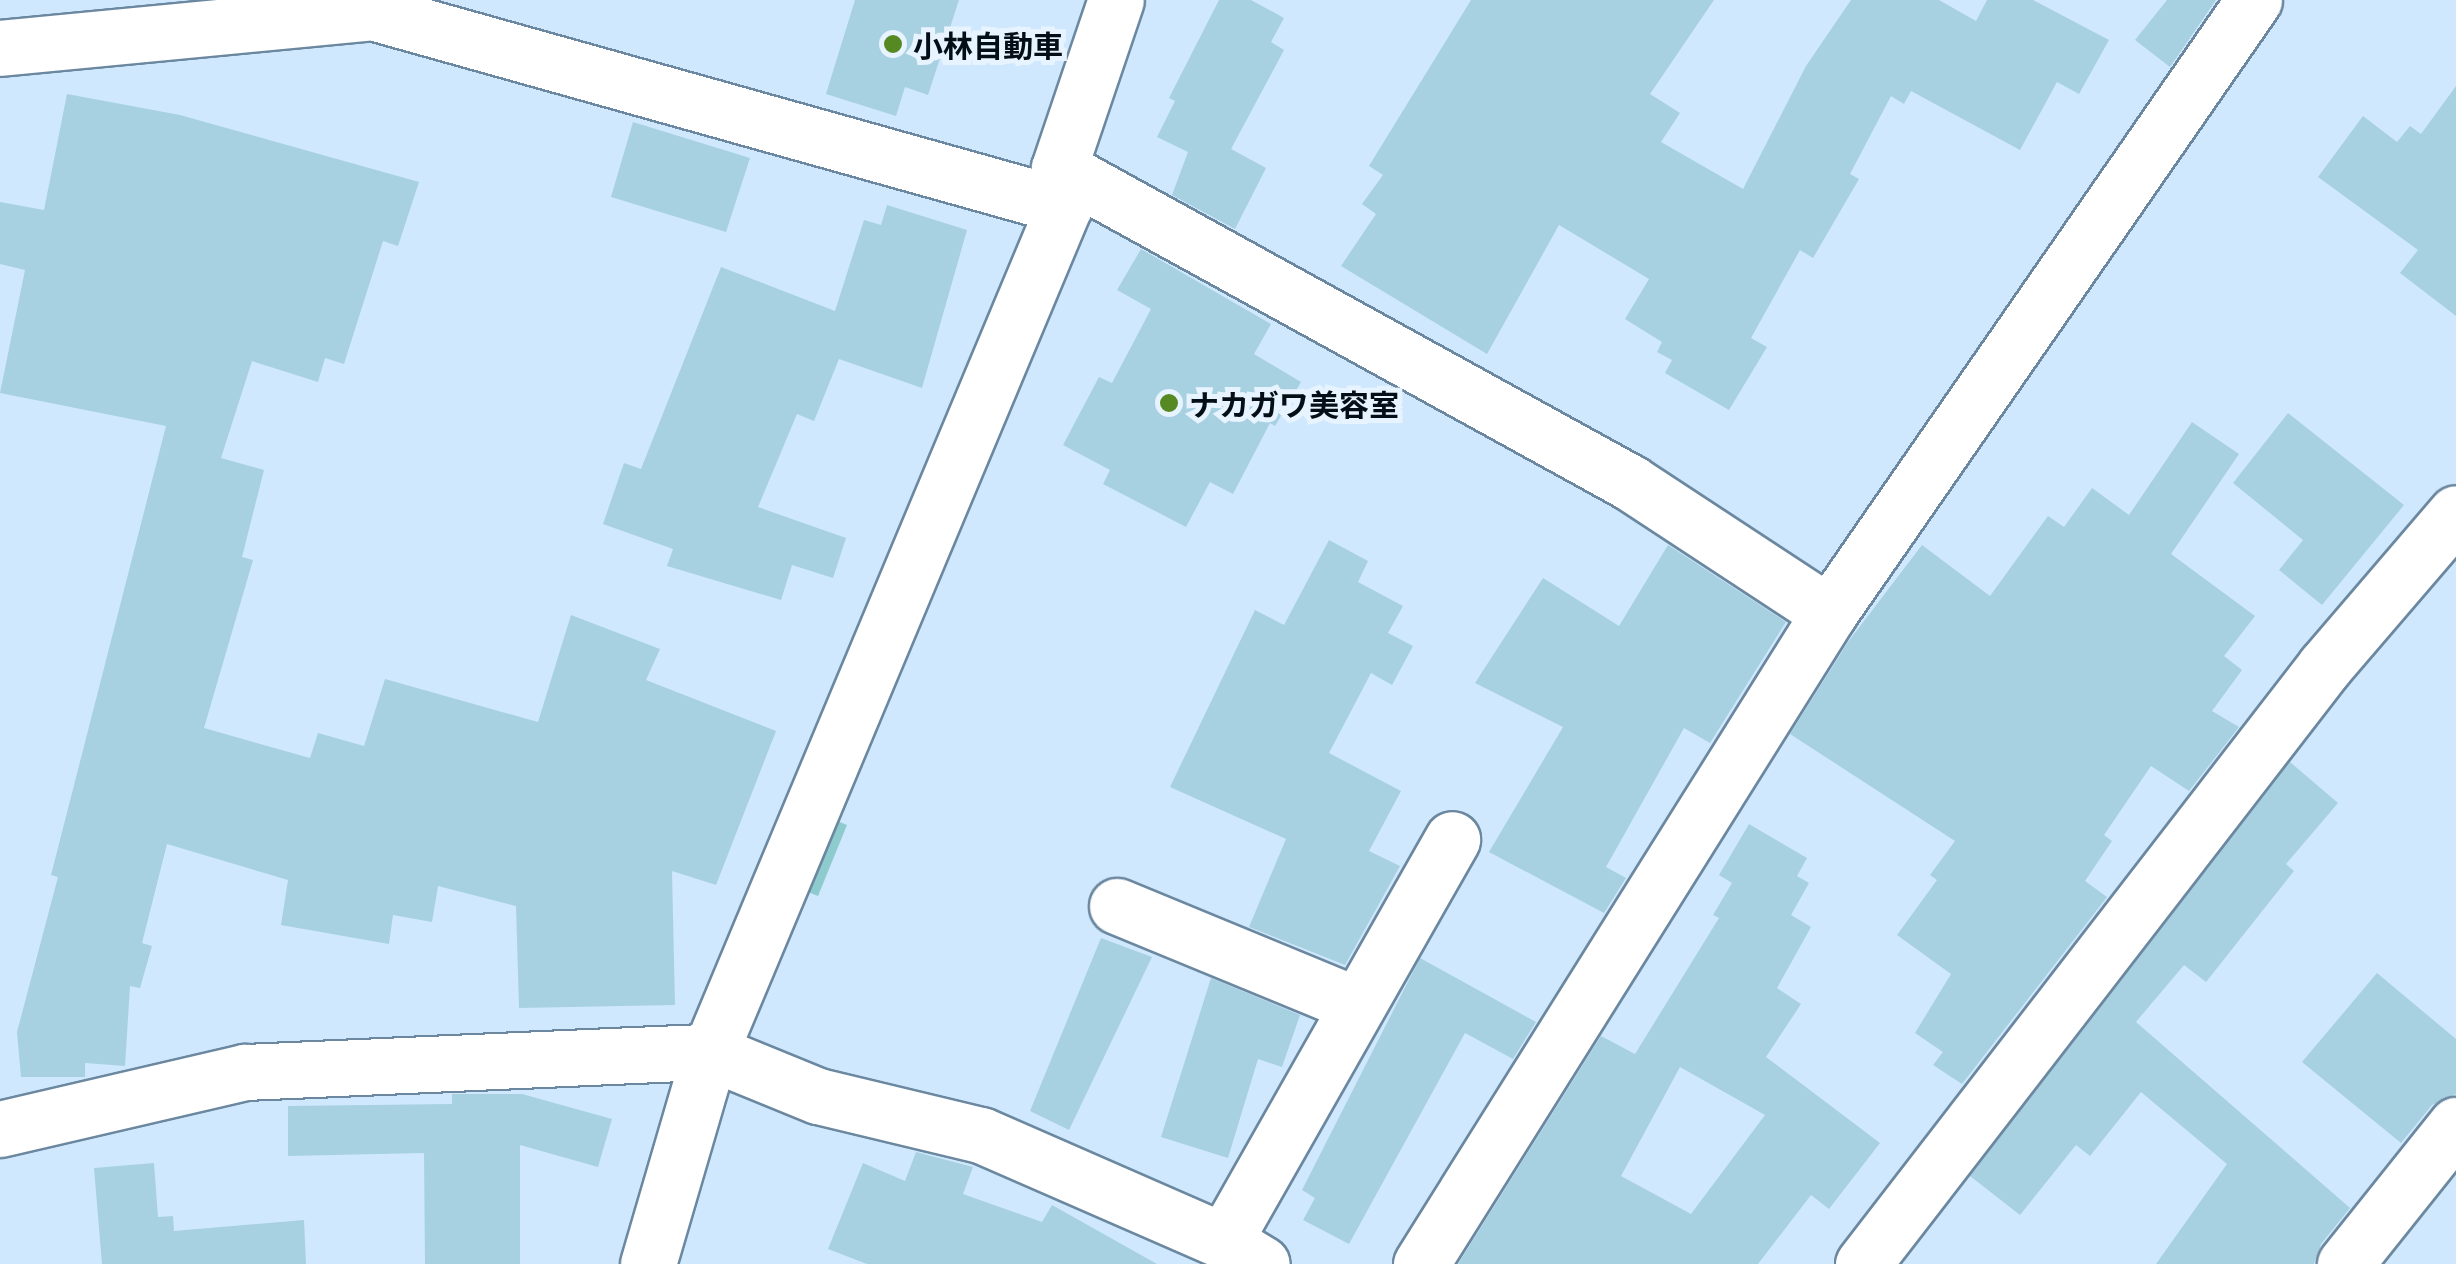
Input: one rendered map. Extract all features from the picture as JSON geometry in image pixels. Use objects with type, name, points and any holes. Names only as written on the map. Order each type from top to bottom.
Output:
[{"type":"street","points":[[648,1264],[710,1052],[1062,187],[1116,0]]},
{"type":"street","points":[[1421,1264],[1829,613],[2254,0]]},
{"type":"street","points":[[0,48],[372,12],[1062,187],[1631,482],[1829,613]]},
{"type":"street","points":[[1863,1264],[2325,666],[2456,513]]},
{"type":"street","points":[[0,1129],[245,1072],[710,1052],[818,1096],[981,1134],[1243,1252],[1355,1004],[1452,839]]},
{"type":"street","points":[[1116,906],[1355,1004]]},
{"type":"street","points":[[2345,1264],[2456,1125]]},
{"type":"shaded area","points":[[815,812],[847,825],[818,896],[786,883]]},
{"type":"building","name":"小林自動車","points":[[855,0],[959,0],[928,95],[905,87],[896,116],[826,94]]},
{"type":"building","points":[[1219,0],[1251,0],[1284,18],[1271,42],[1284,50],[1231,149],[1266,168],[1235,229],[1172,195],[1188,152],[1157,137],[1175,101],[1169,98]]},
{"type":"building","points":[[1471,0],[1714,0],[1650,94],[1680,113],[1661,142],[1743,189],[1806,66],[1851,0],[1939,0],[1976,21],[1987,0],[2033,0],[2109,40],[2079,94],[2057,82],[2020,150],[1911,91],[1904,104],[1891,96],[1850,174],[1859,179],[1813,258],[1800,250],[1751,338],[1767,347],[1729,410],[1665,373],[1672,360],[1657,352],[1662,342],[1625,319],[1649,279],[1559,225],[1487,354],[1341,266],[1376,214],[1362,204],[1383,175],[1369,166]]},
{"type":"building","points":[[2167,0],[2216,0],[2170,67],[2135,40]]},
{"type":"building","points":[[2456,86],[2456,316],[2400,273],[2418,250],[2318,177],[2363,116],[2397,142],[2410,126],[2421,134]]},
{"type":"building","points":[[67,94],[180,115],[419,182],[398,246],[383,241],[344,364],[325,358],[318,382],[252,361],[221,458],[264,470],[242,557],[253,560],[204,728],[310,758],[318,733],[364,746],[385,679],[538,722],[571,615],[660,649],[646,680],[776,731],[716,885],[672,871],[675,1005],[519,1008],[516,906],[438,886],[432,922],[393,915],[389,944],[281,925],[288,880],[167,844],[142,943],[152,946],[140,988],[130,986],[125,1066],[85,1063],[85,1077],[21,1077],[17,1032],[58,877],[51,875],[166,426],[0,393],[25,270],[0,264],[0,202],[44,210]]},
{"type":"building","points":[[633,122],[750,158],[726,232],[611,197]]},
{"type":"building","points":[[887,205],[967,230],[922,388],[839,359],[814,421],[797,414],[758,507],[846,538],[833,578],[792,565],[781,600],[667,566],[673,549],[603,524],[624,463],[641,469],[721,267],[835,311],[864,220],[881,225]]},
{"type":"building","points":[[1141,249],[1271,324],[1254,354],[1301,382],[1275,426],[1270,423],[1233,494],[1210,482],[1186,527],[1103,484],[1110,470],[1063,445],[1099,377],[1112,383],[1151,309],[1117,290]]},
{"type":"building","points":[[2288,413],[2404,505],[2322,605],[2279,570],[2303,540],[2233,483]]},
{"type":"building","points":[[2192,422],[2239,454],[2171,554],[2255,616],[2224,656],[2242,670],[2212,711],[2239,727],[2189,791],[2151,766],[2104,835],[2112,841],[2085,881],[2107,897],[1962,1084],[1933,1065],[1943,1052],[1915,1033],[1951,974],[1897,935],[1937,880],[1930,875],[1955,841],[1790,734],[1848,642],[1922,545],[1990,596],[2048,516],[2064,527],[2092,488],[2129,515]]},
{"type":"building","points":[[1329,540],[1368,561],[1358,582],[1403,606],[1388,633],[1413,646],[1392,685],[1371,673],[1329,753],[1401,791],[1369,851],[1400,866],[1345,965],[1249,927],[1286,839],[1170,787],[1255,610],[1284,625]]},
{"type":"building","points":[[1668,545],[1786,622],[1710,743],[1684,728],[1606,867],[1626,878],[1604,913],[1489,852],[1563,727],[1475,683],[1543,578],[1619,626]]},
{"type":"building","points":[[2290,762],[2338,803],[2286,864],[2294,871],[2206,982],[2184,965],[2136,1022],[2350,1208],[2321,1244],[2314,1264],[2156,1264],[2227,1164],[2141,1092],[2090,1156],[2076,1145],[2020,1215],[1970,1176]]},
{"type":"building","points":[[1749,824],[1807,858],[1797,876],[1809,883],[1791,915],[1811,927],[1777,988],[1801,1004],[1766,1057],[1880,1143],[1829,1209],[1811,1195],[1758,1264],[1458,1264],[1601,1036],[1635,1054],[1719,918],[1713,915],[1732,883],[1719,875]],"holes":[[[1680,1067],[1765,1115],[1691,1214],[1621,1176]]]},
{"type":"building","points":[[1101,938],[1152,957],[1069,1130],[1030,1111]]},
{"type":"building","points":[[1420,958],[1536,1022],[1513,1059],[1465,1033],[1349,1244],[1303,1220],[1315,1198],[1302,1190]]},
{"type":"building","points":[[2377,973],[2456,1039],[2456,1094],[2432,1105],[2401,1143],[2302,1062]]},
{"type":"building","points":[[1211,978],[1300,1015],[1282,1067],[1258,1059],[1228,1158],[1161,1137]]},
{"type":"building","points":[[452,1094],[522,1094],[612,1119],[598,1167],[520,1145],[520,1264],[425,1264],[424,1153],[288,1156],[288,1106],[452,1104]]},
{"type":"building","points":[[916,1152],[973,1167],[963,1194],[1042,1222],[1052,1205],[1157,1264],[867,1264],[828,1249],[863,1163],[905,1181]]},
{"type":"building","points":[[154,1163],[158,1217],[173,1216],[174,1231],[304,1220],[306,1264],[102,1264],[94,1168]]},
{"type":"place","name":"小林自動車","points":[[893,44]]},
{"type":"place","name":"ナカガワ美容室","points":[[1169,403]]}]
